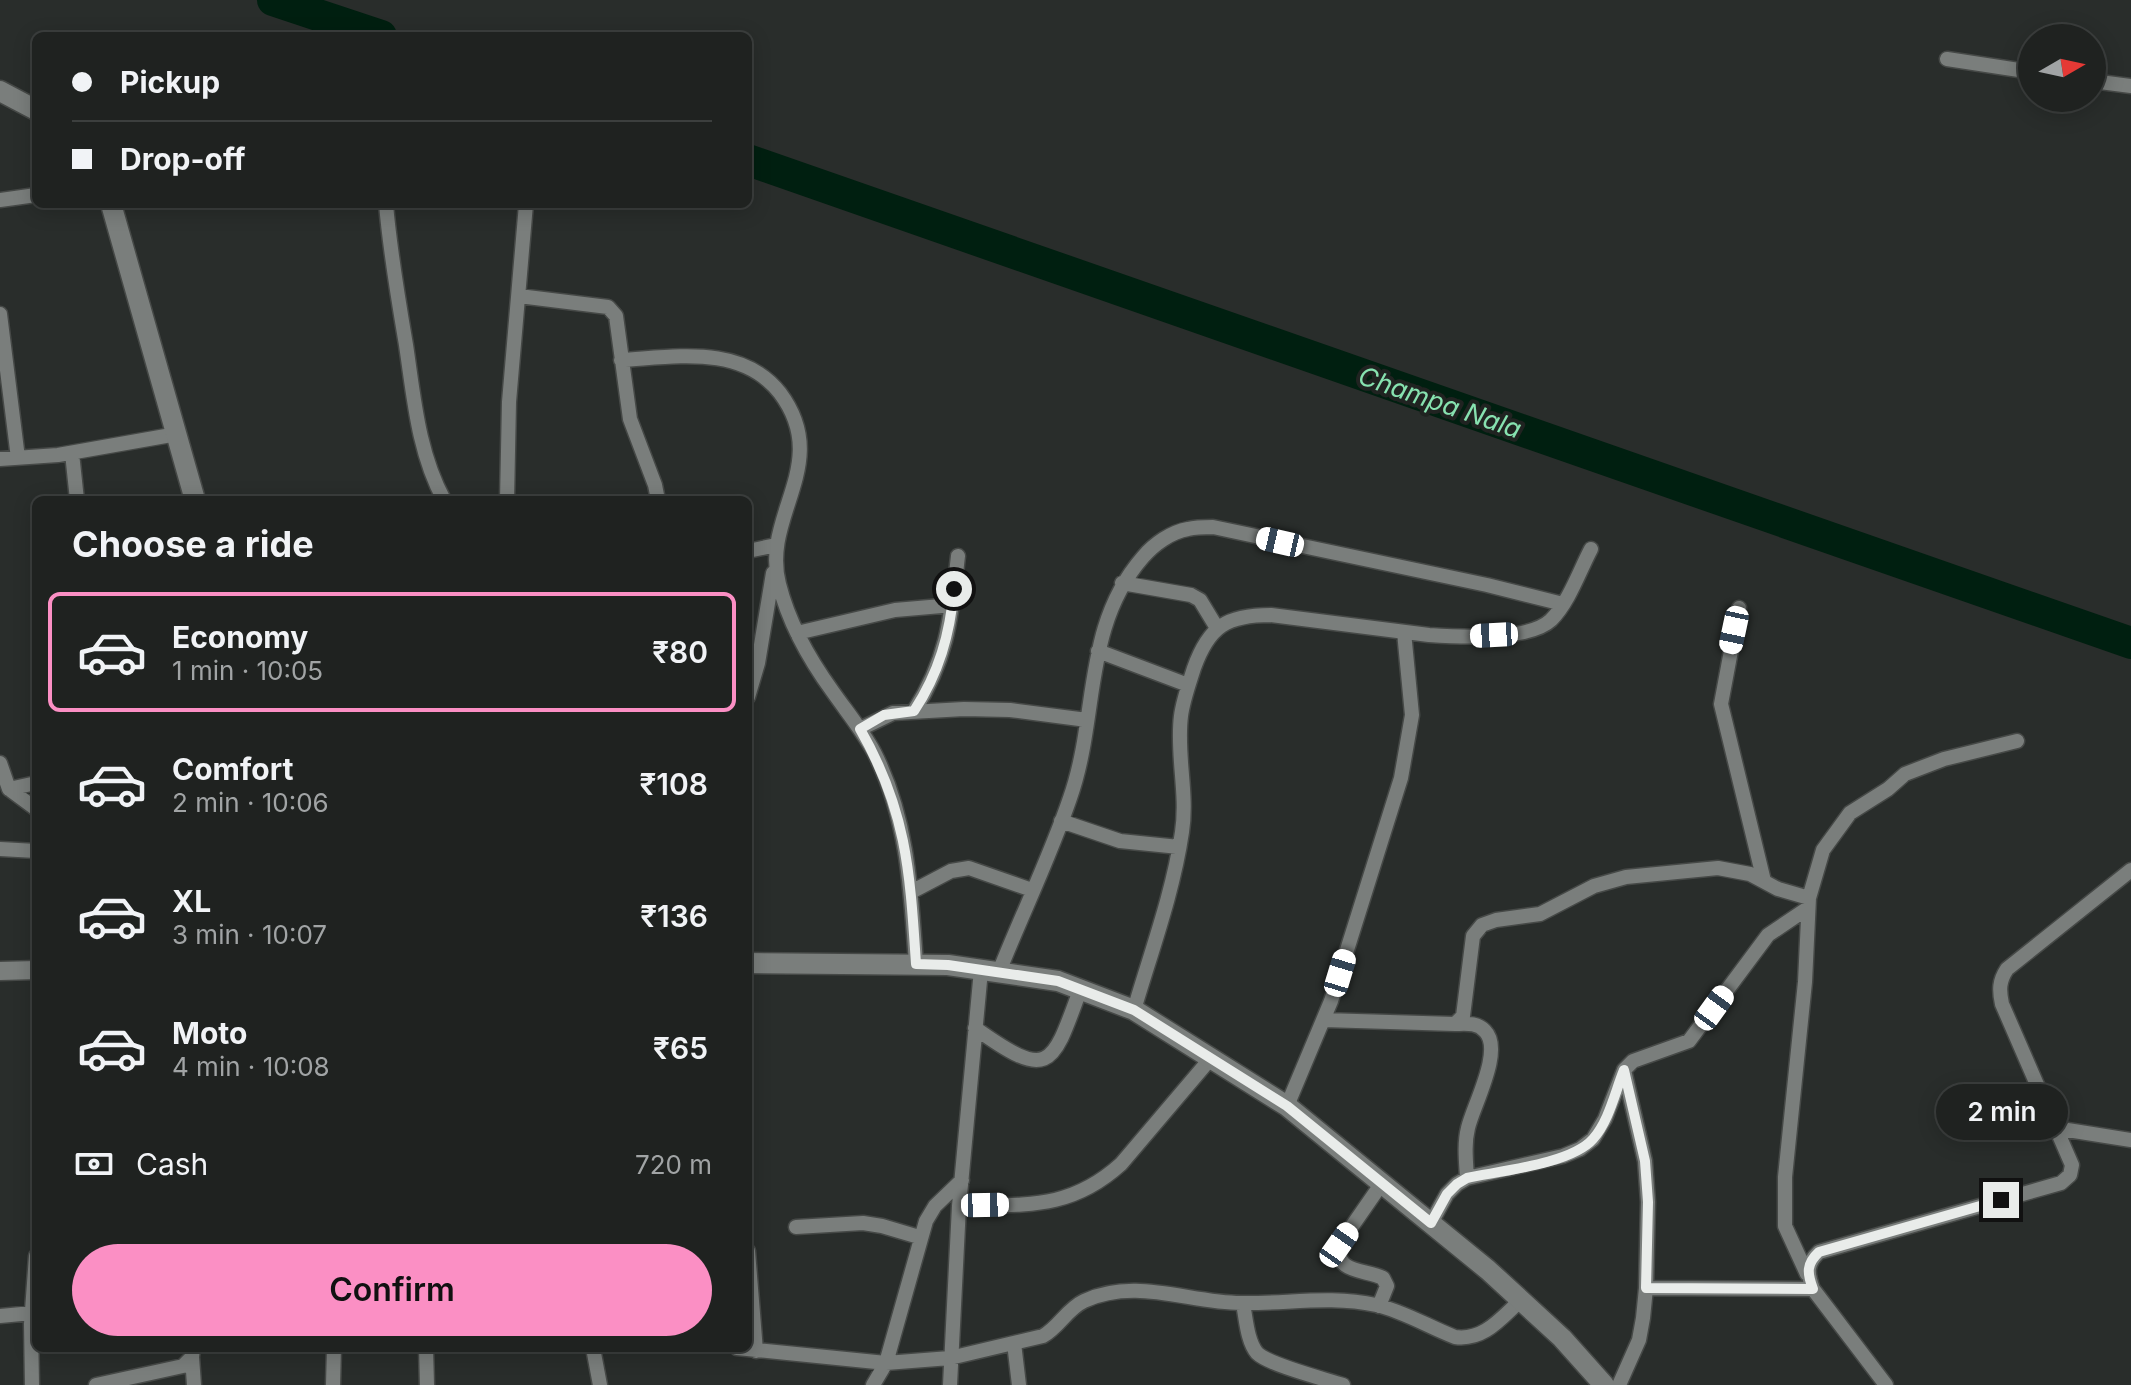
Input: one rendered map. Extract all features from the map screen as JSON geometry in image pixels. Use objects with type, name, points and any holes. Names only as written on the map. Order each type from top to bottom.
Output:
[{"type":"main road","points":[[0,91],[32,108]]},
{"type":"main road","points":[[112,208],[194,496]]},
{"type":"main road","points":[[752,963],[948,965],[1058,981],[1134,1010],[1287,1106],[1521,1300],[1562,1338],[1604,1385]]},
{"type":"street","points":[[1947,59],[2018,70]]},
{"type":"street","points":[[2106,83],[2131,86]]},
{"type":"street","points":[[0,200],[32,196]]},
{"type":"street","points":[[386,208],[418,425],[426,458],[442,496]]},
{"type":"street","points":[[507,496],[509,402],[526,208]]},
{"type":"street","points":[[519,296],[608,307],[616,316],[630,419],[657,496]]},
{"type":"street","points":[[0,314],[18,458]]},
{"type":"street","points":[[621,360],[702,355],[727,359],[755,370],[779,392],[795,419],[800,470],[776,545],[758,663],[752,683]]},
{"type":"street","points":[[0,459],[72,453],[177,434]]},
{"type":"street","points":[[72,453],[77,496]]},
{"type":"street","points":[[950,1385],[959,1206],[975,1028],[990,971],[1032,890],[1080,766],[1098,651],[1122,583],[1147,553],[1165,538],[1187,529],[1213,527],[1563,604]]},
{"type":"street","points":[[752,550],[776,545]]},
{"type":"street","points":[[1134,1010],[1179,847],[1184,800],[1181,716],[1188,685],[1206,641],[1217,628],[1231,619],[1271,615],[1455,637],[1526,632],[1549,622],[1563,604],[1591,549]]},
{"type":"street","points":[[914,711],[939,667],[950,625],[958,556]]},
{"type":"street","points":[[774,564],[797,633],[860,729],[886,778],[906,843],[916,964]]},
{"type":"street","points":[[1122,583],[1191,595],[1200,600],[1217,628]]},
{"type":"street","points":[[797,633],[904,608],[953,605]]},
{"type":"street","points":[[1739,608],[1721,704],[1764,881]]},
{"type":"street","points":[[1287,1106],[1324,1020],[1401,778],[1412,715],[1404,632]]},
{"type":"street","points":[[1098,651],[1188,685]]},
{"type":"street","points":[[860,729],[884,715],[985,708],[1087,720]]},
{"type":"street","points":[[1886,1385],[1810,1282],[1788,1237],[1783,1212],[1805,982],[1808,903],[1823,850],[1836,828],[1850,813],[1888,789],[1905,774],[1925,765],[2017,741]]},
{"type":"street","points":[[0,763],[9,789],[32,806]]},
{"type":"street","points":[[9,789],[32,784]]},
{"type":"street","points":[[1061,821],[1120,841],[1179,847]]},
{"type":"street","points":[[0,849],[32,851]]},
{"type":"street","points":[[911,892],[951,871],[969,868],[1032,890]]},
{"type":"street","points":[[1455,1024],[1463,1016],[1473,936],[1482,925],[1540,914],[1594,886],[1626,877],[1736,869],[1808,903]]},
{"type":"street","points":[[1810,1282],[1810,1260],[1819,1252],[2061,1183],[2070,1175],[2072,1165],[2002,1004],[1999,990],[2001,978],[2007,969],[2131,870]]},
{"type":"street","points":[[1431,1223],[1447,1194],[1467,1178],[1552,1159],[1580,1149],[1593,1139],[1605,1119],[1624,1070],[1633,1061],[1689,1041],[1768,935],[1808,903]]},
{"type":"street","points":[[0,971],[32,970]]},
{"type":"street","points":[[975,1028],[1025,1060],[1042,1060],[1055,1051],[1080,990]]},
{"type":"street","points":[[1324,1020],[1455,1024],[1486,1031],[1490,1038],[1489,1064],[1465,1141],[1467,1178]]},
{"type":"street","points":[[959,1206],[1035,1204],[1083,1192],[1121,1164],[1211,1058]]},
{"type":"street","points":[[1619,1385],[1639,1340],[1646,1288],[1648,1202],[1645,1161],[1624,1070]]},
{"type":"street","points":[[2055,1128],[2131,1140]]},
{"type":"street","points":[[873,1385],[886,1363],[919,1237],[935,1206],[962,1180]]},
{"type":"street","points":[[1379,1306],[1387,1286],[1383,1278],[1349,1269],[1341,1263],[1338,1253],[1339,1245],[1382,1183]]},
{"type":"street","points":[[796,1227],[863,1223],[919,1237]]},
{"type":"street","points":[[1646,1288],[1810,1282]]},
{"type":"street","points":[[752,1350],[886,1363],[950,1358],[1043,1336],[1083,1301],[1121,1292],[1161,1292],[1243,1304],[1334,1300],[1379,1306],[1465,1339],[1486,1331],[1521,1300]]},
{"type":"street","points":[[1243,1304],[1249,1334],[1257,1353],[1276,1363],[1343,1385]]},
{"type":"street","points":[[0,1316],[32,1313],[32,1385]]},
{"type":"street","points":[[752,1326],[756,1351]]},
{"type":"street","points":[[1014,1343],[1019,1385]]},
{"type":"street","points":[[96,1385],[183,1366],[192,1352]]},
{"type":"street","points":[[192,1352],[194,1385]]},
{"type":"street","points":[[333,1385],[334,1352]]},
{"type":"street","points":[[426,1352],[427,1385]]},
{"type":"street","points":[[594,1352],[600,1385]]},
{"type":"waterway","name":"Champa Nala","points":[[273,0],[369,32]]},
{"type":"waterway","name":"Champa Nala","points":[[752,161],[2131,643]]},
{"type":"route","points":[[954,589],[950,625],[939,667],[914,711],[884,715],[860,729],[886,778],[906,843],[916,964],[948,965],[1058,981],[1134,1010],[1287,1106],[1431,1223],[1447,1194],[1467,1178],[1563,1156],[1593,1139],[1605,1119],[1624,1070],[1645,1161],[1648,1202],[1646,1288],[1813,1289],[1807,1275],[1810,1260],[1819,1252],[2001,1200]]}]
